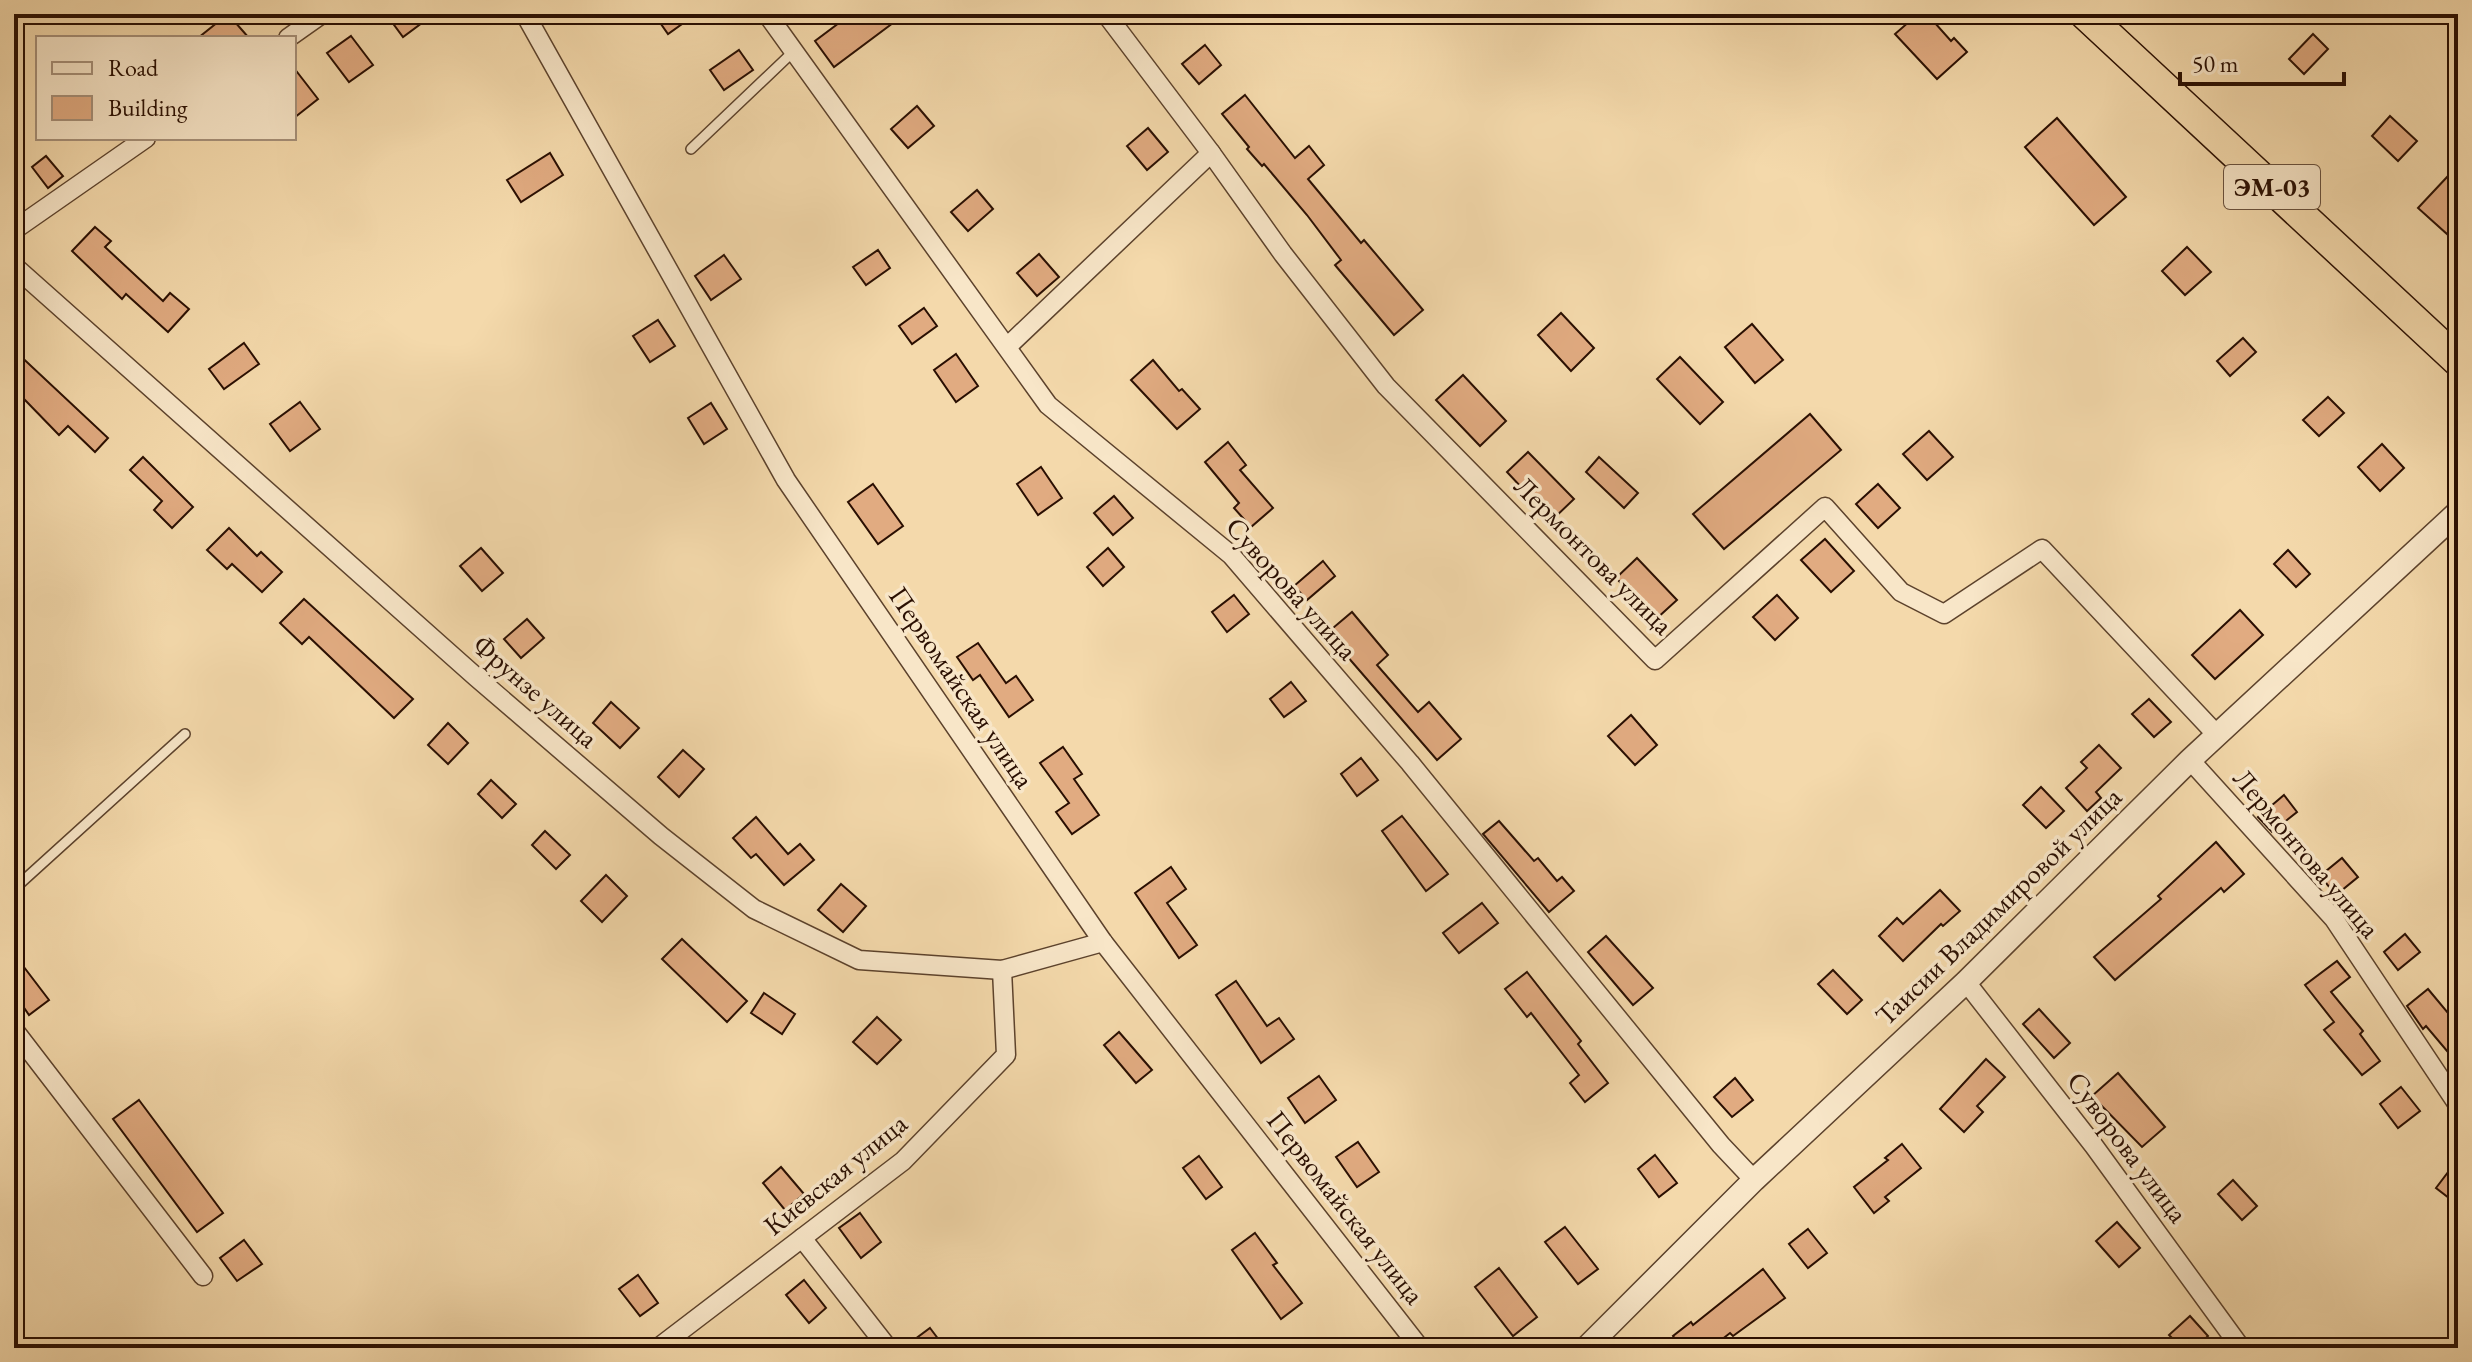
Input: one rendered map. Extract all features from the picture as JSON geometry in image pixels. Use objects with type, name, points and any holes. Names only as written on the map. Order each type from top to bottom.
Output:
[{"type":"highway","name":"ЭМ-03","points":[[2085,14],[2458,361]]},
{"type":"street","points":[[291,36],[322,14]]},
{"type":"street","name":"Первомайская улица","points":[[525,14],[786,480],[1103,942],[1420,1348]]},
{"type":"street","name":"Суворова улица","points":[[767,14],[1048,405],[1231,555],[1410,763],[1712,1134],[1754,1180]]},
{"type":"street","name":"Лермонтова улица","points":[[1106,14],[1283,254],[1386,386],[1655,660],[1825,507],[1901,592],[1944,614],[2042,549],[2217,735]]},
{"type":"street","points":[[14,230],[143,140]]},
{"type":"street","points":[[1007,347],[1211,153]]},
{"type":"street","name":"Фрунзе улица","points":[[14,266],[476,677],[661,836],[754,909],[859,960],[1002,970],[1103,942]]},
{"type":"street","name":"Таисии Владимировой улица","points":[[1586,1348],[1754,1180],[1966,982],[2190,760],[2458,512]]},
{"type":"street","name":"Лермонтова улица","points":[[2190,760],[2334,919],[2458,1105]]},
{"type":"street","name":"Киевская улица","points":[[658,1348],[903,1161],[1006,1055],[1002,970]]},
{"type":"street","name":"Суворова улица","points":[[1966,982],[2094,1146],[2241,1348]]},
{"type":"street","points":[[14,1030],[203,1276]]},
{"type":"street","points":[[802,1238],[888,1348]]},
{"type":"lane","points":[[691,149],[794,51]]},
{"type":"lane","points":[[14,889],[185,734]]},
{"type":"building","points":[[228,14],[247,36],[200,36]]},
{"type":"building","points":[[386,14],[434,14],[403,37]]},
{"type":"building","points":[[654,14],[696,14],[668,34]]},
{"type":"building","points":[[851,14],[905,14],[834,67],[815,41]]},
{"type":"building","points":[[1918,14],[1927,14],[1951,41],[1954,38],[1967,52],[1937,79],[1895,34]]},
{"type":"building","points":[[2313,34],[2328,49],[2304,74],[2289,59]]},
{"type":"building","points":[[351,36],[373,65],[349,82],[327,53]]},
{"type":"building","points":[[1205,45],[1221,65],[1199,84],[1182,64]]},
{"type":"building","points":[[739,50],[753,70],[724,90],[710,70]]},
{"type":"building","points":[[296,71],[318,99],[296,116]]},
{"type":"building","points":[[1245,95],[1295,158],[1309,146],[1324,165],[1308,179],[1423,310],[1394,335],[1335,265],[1341,260],[1307,215],[1264,164],[1262,166],[1247,149],[1249,147],[1222,114]]},
{"type":"building","points":[[917,106],[934,126],[908,148],[891,129]]},
{"type":"building","points":[[2390,116],[2417,141],[2398,161],[2372,136]]},
{"type":"building","points":[[2057,118],[2126,197],[2094,225],[2025,147]]},
{"type":"building","points":[[1148,128],[1168,152],[1147,170],[1127,146]]},
{"type":"building","points":[[550,153],[563,175],[521,202],[507,180]]},
{"type":"building","points":[[46,156],[63,176],[48,188],[32,167]]},
{"type":"building","points":[[2448,176],[2458,185],[2458,222],[2447,234],[2418,208]]},
{"type":"building","points":[[977,190],[993,209],[968,231],[951,212]]},
{"type":"building","points":[[95,227],[111,241],[105,247],[163,301],[170,293],[189,309],[168,332],[126,294],[122,299],[72,251]]},
{"type":"building","points":[[2187,247],[2211,272],[2185,295],[2162,271]]},
{"type":"building","points":[[878,250],[890,268],[866,285],[853,267]]},
{"type":"building","points":[[1039,254],[1059,277],[1037,296],[1017,273]]},
{"type":"building","points":[[724,255],[741,279],[711,300],[695,276]]},
{"type":"building","points":[[924,308],[937,326],[912,344],[899,326]]},
{"type":"building","points":[[1561,313],[1594,348],[1571,371],[1538,335]]},
{"type":"building","points":[[658,320],[675,346],[650,362],[633,336]]},
{"type":"building","points":[[1752,324],[1783,360],[1755,383],[1725,347]]},
{"type":"building","points":[[2243,338],[2256,352],[2230,376],[2217,361]]},
{"type":"building","points":[[244,343],[259,364],[224,389],[209,369]]},
{"type":"building","points":[[14,350],[108,438],[95,452],[68,426],[59,435],[24,399],[14,409]]},
{"type":"building","points":[[956,354],[978,386],[956,402],[934,370]]},
{"type":"building","points":[[1680,357],[1723,402],[1700,424],[1657,379]]},
{"type":"building","points":[[1153,360],[1179,391],[1182,389],[1200,409],[1177,429],[1131,380]]},
{"type":"building","points":[[1463,375],[1506,421],[1480,446],[1436,400]]},
{"type":"building","points":[[2328,397],[2344,413],[2319,436],[2303,420]]},
{"type":"building","points":[[300,402],[320,429],[290,451],[270,424]]},
{"type":"building","points":[[711,403],[727,429],[704,444],[688,418]]},
{"type":"building","points":[[1810,414],[1841,450],[1724,549],[1693,514]]},
{"type":"building","points":[[1929,431],[1953,457],[1927,480],[1903,454]]},
{"type":"building","points":[[1228,442],[1246,465],[1240,470],[1273,508],[1251,527],[1234,508],[1239,503],[1205,462]]},
{"type":"building","points":[[2382,444],[2404,468],[2380,491],[2358,467]]},
{"type":"building","points":[[1528,452],[1574,499],[1552,520],[1507,472]]},
{"type":"building","points":[[143,457],[193,507],[172,528],[154,510],[162,501],[130,470]]},
{"type":"building","points":[[1599,457],[1638,493],[1624,508],[1586,472]]},
{"type":"building","points":[[1041,467],[1062,498],[1038,515],[1017,484]]},
{"type":"building","points":[[873,484],[903,526],[878,544],[848,502]]},
{"type":"building","points":[[1878,484],[1900,508],[1878,528],[1856,504]]},
{"type":"building","points":[[1114,496],[1133,518],[1113,535],[1094,513]]},
{"type":"building","points":[[229,528],[257,556],[261,552],[282,572],[262,592],[232,564],[227,569],[207,550]]},
{"type":"building","points":[[1825,539],[1854,571],[1831,592],[1801,560]]},
{"type":"building","points":[[481,548],[503,573],[482,591],[460,566]]},
{"type":"building","points":[[1108,548],[1124,567],[1103,586],[1087,567]]},
{"type":"building","points":[[2288,550],[2310,574],[2296,587],[2274,564]]},
{"type":"building","points":[[1637,558],[1677,600],[1656,619],[1616,578]]},
{"type":"building","points":[[1323,561],[1335,576],[1307,600],[1294,586]]},
{"type":"building","points":[[1234,595],[1249,614],[1227,632],[1212,612]]},
{"type":"building","points":[[1777,595],[1798,618],[1775,640],[1753,617]]},
{"type":"building","points":[[304,599],[413,699],[394,718],[309,637],[302,644],[280,623]]},
{"type":"building","points":[[2240,610],[2263,635],[2215,679],[2192,655]]},
{"type":"building","points":[[1352,612],[1388,655],[1377,665],[1418,712],[1429,702],[1461,739],[1437,760],[1327,633]]},
{"type":"building","points":[[527,619],[544,638],[521,658],[504,639]]},
{"type":"building","points":[[978,643],[1006,683],[1016,676],[1033,700],[1009,717],[980,675],[973,680],[957,657]]},
{"type":"building","points":[[1291,682],[1306,701],[1284,717],[1270,699]]},
{"type":"building","points":[[2149,699],[2171,722],[2154,737],[2132,714]]},
{"type":"building","points":[[611,702],[639,728],[620,748],[593,723]]},
{"type":"building","points":[[1631,715],[1657,745],[1635,765],[1608,736]]},
{"type":"building","points":[[448,723],[468,743],[448,764],[428,745]]},
{"type":"building","points":[[2099,745],[2121,768],[2096,792],[2101,798],[2087,811],[2066,788],[2087,768],[2081,762]]},
{"type":"building","points":[[1063,747],[1082,774],[1074,779],[1099,815],[1072,834],[1056,812],[1069,803],[1040,763]]},
{"type":"building","points":[[683,750],[704,769],[679,797],[658,777]]},
{"type":"building","points":[[1361,758],[1378,780],[1357,796],[1341,774]]},
{"type":"building","points":[[491,780],[516,804],[502,818],[478,794]]},
{"type":"building","points":[[2041,787],[2064,811],[2046,828],[2023,805]]},
{"type":"building","points":[[2284,795],[2297,812],[2272,832],[2258,817]]},
{"type":"building","points":[[1402,816],[1448,874],[1426,891],[1382,831]]},
{"type":"building","points":[[756,817],[788,854],[800,844],[814,860],[784,885],[756,854],[751,858],[733,838]]},
{"type":"building","points":[[1499,821],[1534,861],[1538,858],[1557,881],[1562,877],[1574,891],[1549,912],[1483,834]]},
{"type":"building","points":[[545,831],[570,855],[556,869],[532,845]]},
{"type":"building","points":[[2216,842],[2244,874],[2224,892],[2221,888],[2115,980],[2094,957],[2161,899],[2158,896]]},
{"type":"building","points":[[2342,858],[2358,877],[2336,895],[2320,876]]},
{"type":"building","points":[[1171,867],[1186,889],[1167,903],[1197,945],[1179,958],[1135,893]]},
{"type":"building","points":[[606,875],[627,896],[602,922],[581,901]]},
{"type":"building","points":[[841,884],[866,906],[843,932],[818,910]]},
{"type":"building","points":[[1940,890],[1960,911],[1943,926],[1941,924],[1903,961],[1879,936],[1897,918],[1903,924]]},
{"type":"building","points":[[1482,903],[1498,923],[1459,953],[1443,933]]},
{"type":"building","points":[[2405,934],[2420,952],[2398,970],[2384,952]]},
{"type":"building","points":[[1606,936],[1653,988],[1633,1005],[1588,952]]},
{"type":"building","points":[[682,939],[747,1001],[727,1022],[662,959]]},
{"type":"building","points":[[14,954],[49,1000],[29,1015],[14,993]]},
{"type":"building","points":[[2337,961],[2350,977],[2331,992],[2363,1031],[2360,1034],[2380,1061],[2362,1075],[2324,1030],[2334,1022],[2305,985]]},
{"type":"building","points":[[1833,970],[1862,1000],[1847,1014],[1818,984]]},
{"type":"building","points":[[1527,972],[1581,1041],[1578,1044],[1608,1083],[1585,1102],[1570,1083],[1579,1075],[1531,1013],[1527,1017],[1505,989]]},
{"type":"building","points":[[1236,981],[1267,1026],[1279,1018],[1294,1039],[1261,1063],[1216,995]]},
{"type":"building","points":[[2428,989],[2458,1025],[2458,1064],[2426,1026],[2423,1029],[2407,1006]]},
{"type":"building","points":[[764,993],[795,1014],[782,1034],[751,1013]]},
{"type":"building","points":[[2039,1009],[2070,1043],[2054,1058],[2023,1024]]},
{"type":"building","points":[[877,1017],[901,1040],[877,1064],[853,1042]]},
{"type":"building","points":[[1119,1032],[1152,1070],[1136,1083],[1104,1045]]},
{"type":"building","points":[[1986,1059],[2005,1077],[1977,1106],[1983,1112],[1964,1132],[1940,1109]]},
{"type":"building","points":[[2118,1073],[2165,1127],[2142,1147],[2092,1096]]},
{"type":"building","points":[[1319,1076],[1336,1100],[1305,1123],[1288,1098]]},
{"type":"building","points":[[1735,1078],[1753,1100],[1732,1117],[1714,1097]]},
{"type":"building","points":[[2401,1087],[2420,1111],[2398,1128],[2380,1104]]},
{"type":"building","points":[[139,1100],[223,1213],[197,1232],[113,1119]]},
{"type":"building","points":[[1358,1142],[1379,1172],[1357,1187],[1336,1157]]},
{"type":"building","points":[[1902,1144],[1921,1168],[1885,1197],[1889,1201],[1874,1213],[1854,1187],[1888,1160],[1885,1158]]},
{"type":"building","points":[[1655,1155],[1677,1183],[1659,1197],[1638,1169]]},
{"type":"building","points":[[1199,1156],[1222,1187],[1206,1199],[1183,1168]]},
{"type":"building","points":[[2458,1159],[2458,1205],[2436,1188]]},
{"type":"building","points":[[781,1167],[804,1194],[785,1210],[763,1183]]},
{"type":"building","points":[[2233,1180],[2257,1206],[2242,1220],[2218,1194]]},
{"type":"building","points":[[860,1213],[881,1242],[861,1258],[839,1228]]},
{"type":"building","points":[[2117,1222],[2140,1248],[2119,1267],[2096,1241]]},
{"type":"building","points":[[1565,1227],[1598,1269],[1578,1284],[1545,1242]]},
{"type":"building","points":[[1808,1229],[1827,1253],[1808,1268],[1789,1244]]},
{"type":"building","points":[[1255,1233],[1277,1263],[1273,1265],[1302,1303],[1281,1319],[1232,1250]]},
{"type":"building","points":[[244,1240],[262,1264],[237,1281],[220,1258]]},
{"type":"building","points":[[1499,1268],[1537,1317],[1513,1336],[1475,1287]]},
{"type":"building","points":[[1763,1269],[1785,1298],[1711,1348],[1682,1348],[1673,1336],[1691,1322],[1693,1325]]},
{"type":"building","points":[[638,1275],[658,1303],[640,1316],[619,1289]]},
{"type":"building","points":[[804,1280],[826,1308],[809,1323],[786,1295]]},
{"type":"building","points":[[2190,1316],[2208,1336],[2196,1348],[2182,1348],[2169,1335]]},
{"type":"building","points":[[930,1328],[945,1348],[903,1348]]}]
